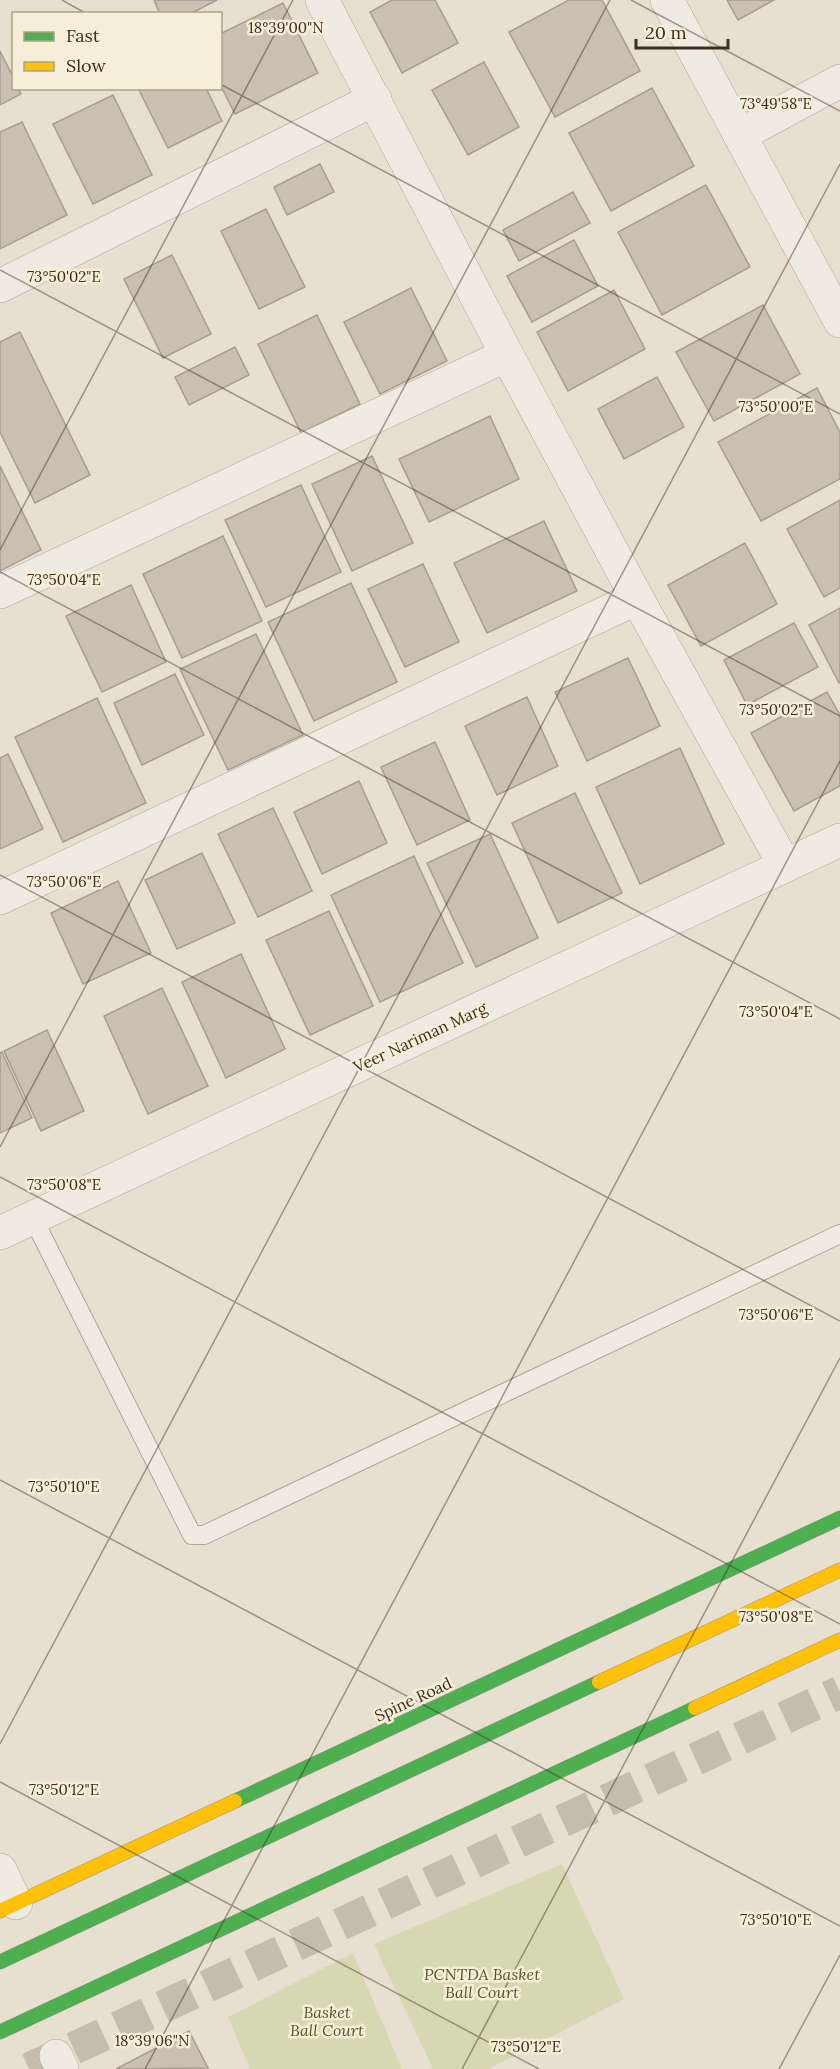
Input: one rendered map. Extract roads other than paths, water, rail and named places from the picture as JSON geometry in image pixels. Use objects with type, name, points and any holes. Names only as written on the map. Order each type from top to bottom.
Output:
[{"type":"main road","name":"Spine Road","points":[[8,1907],[840,1518]]},
{"type":"main road","points":[[0,1962],[840,1570]]},
{"type":"main road","points":[[0,2032],[840,1640]]},
{"type":"street","points":[[322,0],[507,355],[637,598],[785,866]]},
{"type":"street","points":[[667,0],[840,321]]},
{"type":"street","points":[[740,135],[840,81]]},
{"type":"street","points":[[0,286],[375,99]]},
{"type":"street","points":[[0,592],[507,355]]},
{"type":"street","points":[[0,898],[637,598]]},
{"type":"street","name":"Veer Nariman Marg","points":[[0,1233],[840,840]]},
{"type":"street","points":[[0,1870],[8,1907]]},
{"type":"lane","points":[[33,1218],[192,1535],[204,1535],[840,1234]]},
{"type":"tunnel","points":[[29,2069],[840,1692]]},
{"type":"park label","name":"PCNTDA Basket Ball Court","points":[[482,1983]]},
{"type":"park label","name":"Basket Ball Court","points":[[327,2021]]}]
